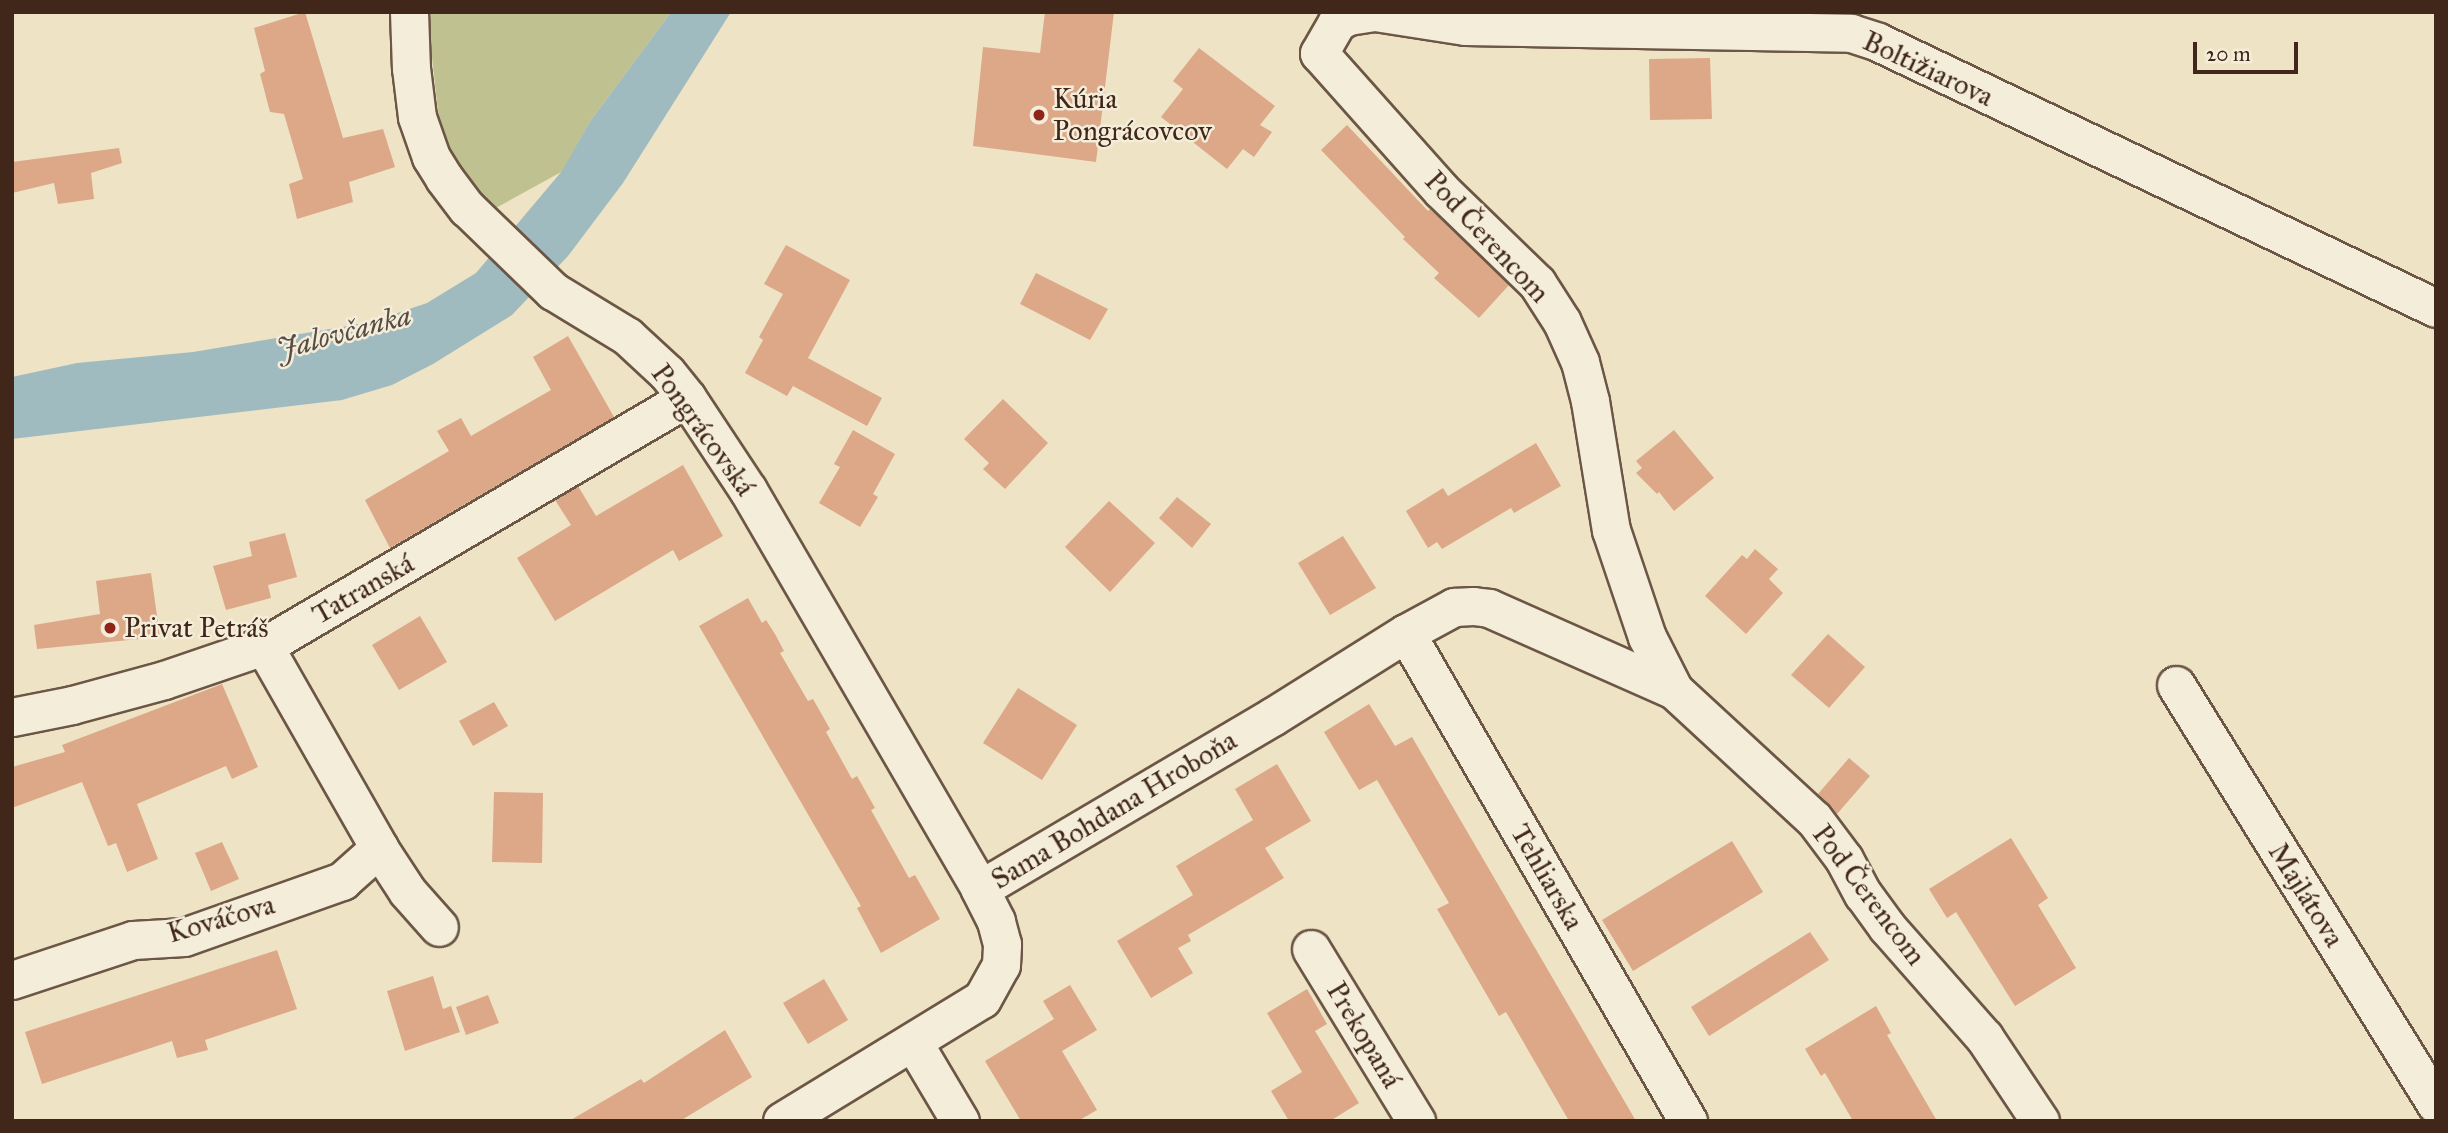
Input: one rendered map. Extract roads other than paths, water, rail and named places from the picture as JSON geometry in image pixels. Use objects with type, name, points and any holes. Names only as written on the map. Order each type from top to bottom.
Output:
[{"type":"street","name":"Pongrácovská","points":[[409,12],[411,68],[423,136],[443,178],[488,228],[553,291],[637,344],[687,398],[748,490],[980,889]]},
{"type":"street","name":"Boltižiarova","points":[[1320,53],[1337,22],[1348,16],[1375,12],[1465,26],[1851,33],[1878,42],[2436,308]]},
{"type":"street","name":"Pod Čerencom","points":[[1320,53],[1441,190],[1537,283],[1562,322],[1580,362],[1590,401],[1611,530],[1647,637],[1674,690]]},
{"type":"street","name":"Tatranská","points":[[12,717],[72,705],[164,680],[264,646],[687,398]]},
{"type":"street","name":"Pod Čerencom","points":[[1406,633],[1454,607],[1489,608],[1674,690],[1814,819],[1844,859],[1871,905],[1984,1037],[2040,1121]]},
{"type":"street","name":"Sama Bohdana Hroboňa","points":[[782,1121],[982,999],[1001,965],[1002,944],[996,920],[980,889],[1272,717],[1406,633]]},
{"type":"street","name":"Tehliarska","points":[[1406,633],[1688,1121]]},
{"type":"street","points":[[264,646],[379,848],[407,891],[439,927]]},
{"type":"street","name":"Majlátova","points":[[2176,685],[2436,1105]]},
{"type":"street","name":"Kováčova","points":[[12,980],[133,940],[184,936],[342,881],[379,848]]},
{"type":"street","name":"Prekopaná","points":[[1311,949],[1416,1121]]},
{"type":"street","points":[[913,1042],[961,1121]]},
{"type":"water","name":"Jalovčanka","points":[[671,12],[731,12],[623,183],[568,256],[512,315],[433,364],[392,385],[342,400],[12,439],[12,377],[77,363],[193,352],[371,322],[427,303],[476,273],[562,171],[589,123]]},
{"type":"place","name":"Kúria Pongrácovcov","points":[[1039,115]]},
{"type":"place","name":"Privat Petráš","points":[[110,628]]}]
